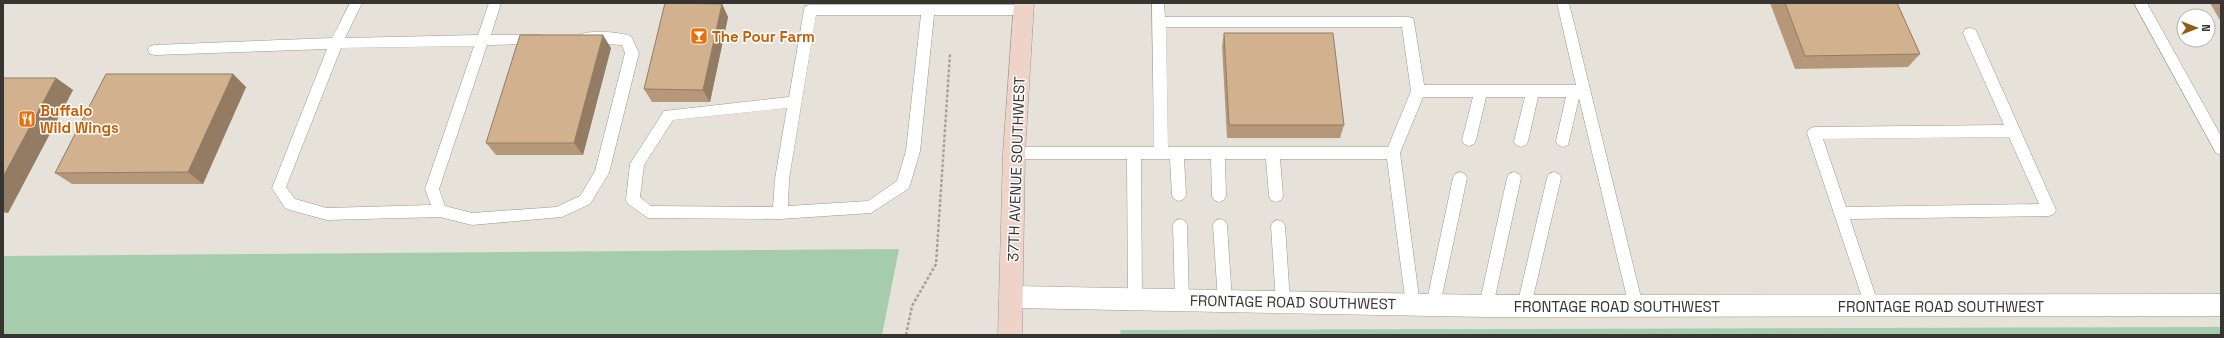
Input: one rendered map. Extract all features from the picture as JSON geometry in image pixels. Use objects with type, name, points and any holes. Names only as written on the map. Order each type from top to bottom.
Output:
[{"type":"main road","name":"37TH AVENUE SOUTHWEST","points":[[1010,335],[1014,153],[1024,7]]},
{"type":"street","name":"FRONTAGE ROAD SOUTHWEST","points":[[1012,297],[1486,306],[2221,306]]},
{"type":"lane","points":[[356,3],[336,43],[279,188],[290,204],[327,214],[440,211],[472,219],[557,213],[585,200],[602,174],[632,53],[626,40],[609,38],[569,38]]},
{"type":"lane","points":[[440,211],[432,189],[495,3]]},
{"type":"lane","points":[[1158,3],[1161,153]]},
{"type":"lane","points":[[1563,3],[1579,91],[1636,306]]},
{"type":"lane","points":[[2140,3],[2221,148]]},
{"type":"lane","points":[[780,213],[782,179],[810,10],[928,10],[1024,7]]},
{"type":"lane","points":[[795,102],[669,115],[638,164],[633,200],[648,212],[780,213],[872,207],[903,185],[913,151],[928,10]]},
{"type":"lane","points":[[1159,22],[1408,22],[1418,91],[1393,153],[1423,305]]},
{"type":"lane","points":[[1841,213],[2049,210],[1970,33]]},
{"type":"lane","points":[[155,50],[336,43],[554,39]]},
{"type":"lane","points":[[1418,91],[1579,91]]},
{"type":"lane","points":[[1469,140],[1481,91]]},
{"type":"lane","points":[[1521,141],[1533,91]]},
{"type":"lane","points":[[1563,141],[1579,91]]},
{"type":"lane","points":[[1872,306],[1814,133],[2013,130]]},
{"type":"lane","points":[[1014,153],[1393,153]]},
{"type":"lane","points":[[1177,153],[1179,195]]},
{"type":"lane","points":[[1218,153],[1219,196]]},
{"type":"lane","points":[[1273,153],[1276,196]]},
{"type":"lane","points":[[1134,154],[1135,299]]},
{"type":"lane","points":[[1423,305],[1460,178]]},
{"type":"lane","points":[[1486,306],[1514,178]]},
{"type":"lane","points":[[1524,306],[1554,178]]},
{"type":"lane","points":[[1180,225],[1182,300]]},
{"type":"lane","points":[[1220,225],[1225,301]]},
{"type":"lane","points":[[1278,226],[1283,302]]},
{"type":"path","points":[[906,335],[910,309],[918,292],[936,264],[950,50]]},
{"type":"green space","points":[[899,249],[882,335],[3,335],[3,256]]},
{"type":"green space","points":[[2221,327],[2221,335],[1121,335],[1120,330]]},
{"type":"building","points":[[665,3],[722,4],[703,90],[644,89]]},
{"type":"building","points":[[1785,3],[1897,3],[1920,54],[1805,56]]},
{"type":"building","points":[[1224,33],[1333,33],[1344,125],[1229,125]]},
{"type":"building","points":[[520,35],[603,35],[574,143],[486,143]]},
{"type":"building","points":[[106,74],[233,74],[188,172],[55,173]]},
{"type":"building","points":[[3,78],[56,78],[3,177]]},
{"type":"place","name":"The Pour Farm","points":[[699,36]]},
{"type":"place","name":"Buffalo Wild Wings","points":[[27,119]]}]
